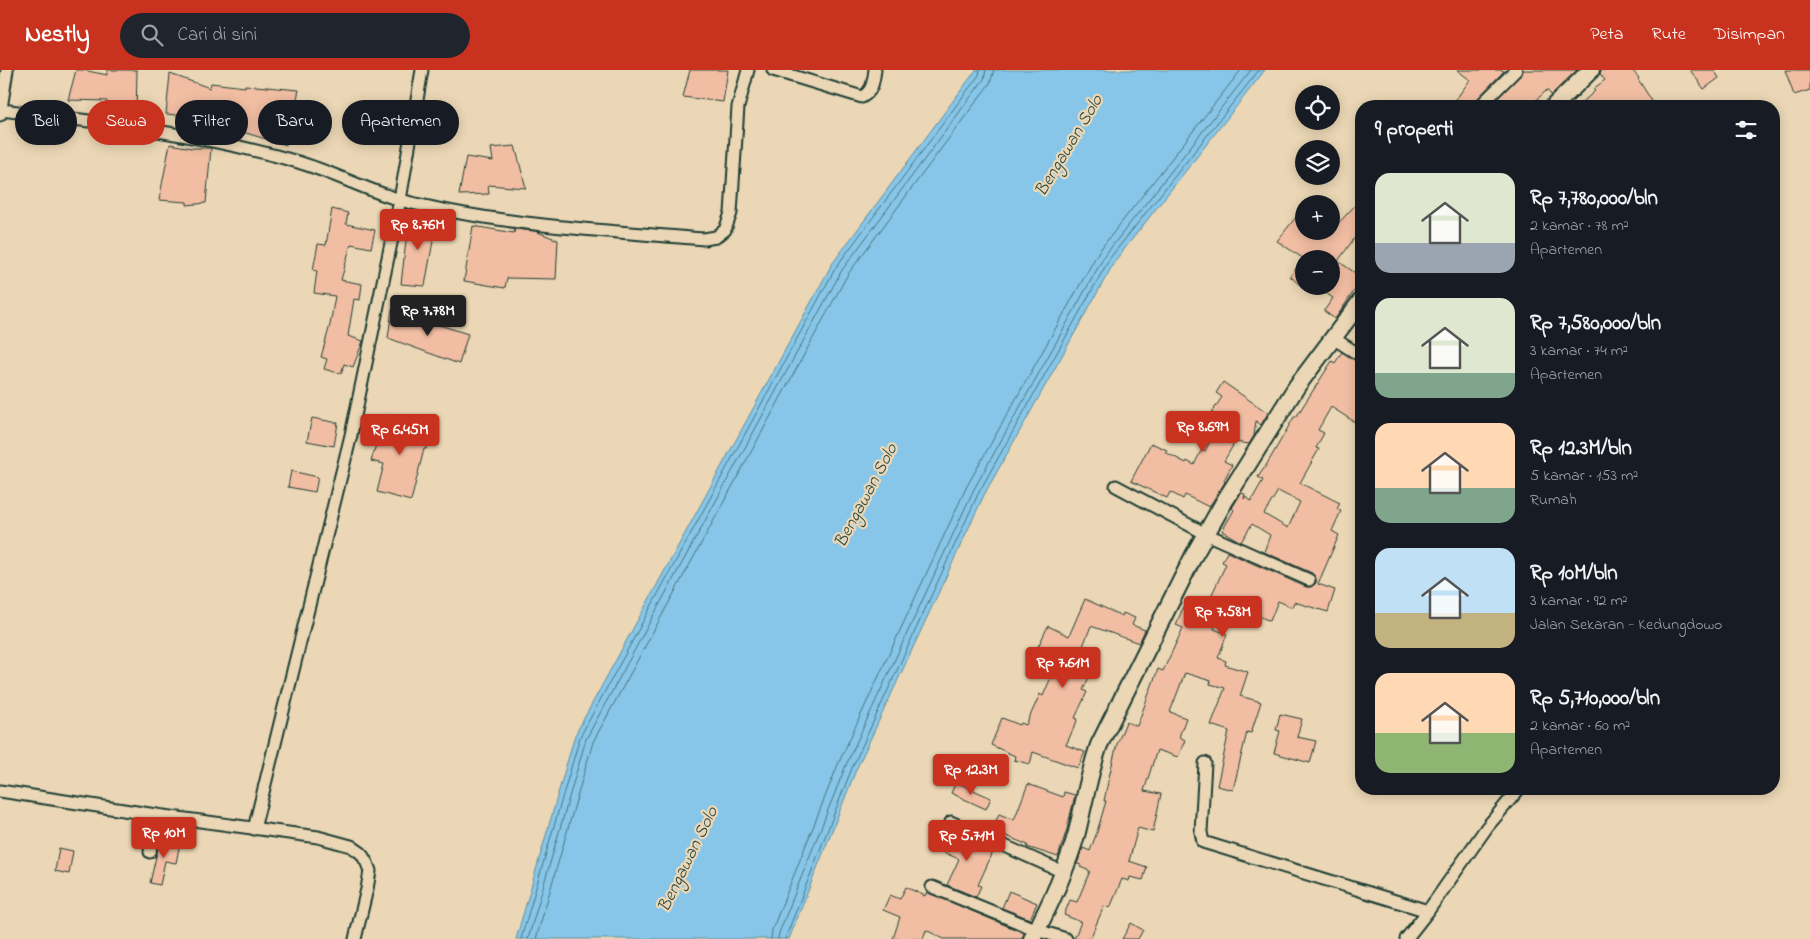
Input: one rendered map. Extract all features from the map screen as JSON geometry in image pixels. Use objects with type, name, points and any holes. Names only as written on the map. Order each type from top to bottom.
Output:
[{"type":"street","points":[[7,70],[1,113],[148,130],[244,148],[300,163],[400,200],[441,209],[498,218],[704,239],[716,237],[725,230],[730,213],[738,107],[748,70]]},
{"type":"street","points":[[254,829],[351,435],[400,200],[422,70]]},
{"type":"street","points":[[773,70],[862,97],[873,87],[875,70]]},
{"type":"street","points":[[1486,100],[1516,70]]},
{"type":"street","points":[[1560,100],[1592,70]]},
{"type":"street","points":[[1034,934],[1063,872],[1077,832],[1090,771],[1099,745],[1206,534],[1297,386],[1355,309]]},
{"type":"street","points":[[1333,338],[1355,352]]},
{"type":"street","points":[[1116,486],[1206,534],[1308,580]]},
{"type":"street","points":[[1205,763],[1201,832],[1204,842],[1428,911]]},
{"type":"street","points":[[0,790],[156,815],[318,837],[356,848],[367,863],[370,875],[354,939]]},
{"type":"street","points":[[1406,939],[1488,827],[1514,795]]},
{"type":"street","points":[[150,852],[156,815]]},
{"type":"street","points":[[951,822],[1063,872]]},
{"type":"street","points":[[932,887],[1034,934],[1066,939]]},
{"type":"water","name":"Bengawan Solo","points":[[976,70],[1265,70],[1115,261],[984,495],[856,770],[789,939],[516,939],[575,735],[832,264]]},
{"type":"building","points":[[76,70],[107,75],[107,70],[137,70],[136,100],[68,100]]},
{"type":"building","points":[[690,70],[728,70],[723,102],[683,97]]},
{"type":"building","points":[[1457,70],[1504,71],[1476,100],[1455,100],[1470,80]]},
{"type":"building","points":[[1523,70],[1577,70],[1551,95],[1547,90],[1536,100],[1496,100],[1521,75]]},
{"type":"building","points":[[1601,70],[1632,70],[1639,78],[1651,100],[1585,100],[1595,91],[1593,89],[1605,80],[1600,74]]},
{"type":"building","points":[[1690,70],[1714,70],[1719,78],[1704,89]]},
{"type":"building","points":[[1785,70],[1810,70],[1810,90],[1794,95]]},
{"type":"building","points":[[170,74],[210,88],[211,83],[299,90],[297,100],[258,100],[258,137],[248,134],[248,100],[175,100],[175,115],[166,114]]},
{"type":"building","points":[[170,144],[192,148],[211,148],[206,203],[187,205],[187,202],[159,200]]},
{"type":"building","points":[[515,146],[526,188],[488,185],[489,194],[459,195],[466,157],[493,161],[491,148]]},
{"type":"building","points":[[1355,205],[1355,237],[1340,258],[1340,250],[1295,250],[1295,253],[1277,241],[1295,218],[1295,240],[1340,240],[1340,221]]},
{"type":"building","points":[[332,209],[348,213],[346,224],[375,230],[371,248],[351,244],[341,280],[362,284],[360,300],[354,299],[348,336],[363,341],[353,367],[344,364],[341,374],[324,369],[327,359],[321,357],[330,325],[335,296],[314,293],[317,271],[313,270],[318,244],[326,245]]},
{"type":"building","points":[[409,215],[436,224],[425,286],[401,284]]},
{"type":"building","points":[[473,226],[514,233],[515,229],[535,231],[558,240],[556,279],[507,278],[505,288],[464,281]]},
{"type":"building","points":[[1340,262],[1355,273],[1355,290],[1335,319],[1324,311],[1333,298],[1329,295],[1340,295]]},
{"type":"building","points":[[1295,270],[1295,281],[1290,276]]},
{"type":"building","points":[[392,310],[468,334],[459,364],[388,338]]},
{"type":"building","points":[[1342,352],[1355,360],[1355,422],[1331,407],[1318,430],[1324,433],[1316,448],[1319,449],[1300,483],[1340,503],[1337,509],[1341,511],[1332,531],[1339,535],[1318,584],[1335,590],[1328,612],[1294,602],[1292,607],[1278,601],[1270,621],[1254,614],[1256,609],[1227,599],[1214,629],[1227,634],[1218,658],[1226,661],[1225,665],[1248,672],[1240,696],[1261,702],[1251,733],[1247,732],[1233,790],[1217,786],[1229,731],[1211,725],[1225,688],[1210,684],[1211,681],[1185,673],[1170,712],[1186,718],[1179,737],[1185,740],[1178,757],[1157,750],[1144,791],[1161,794],[1153,832],[1138,828],[1129,861],[1147,867],[1143,880],[1130,877],[1129,881],[1122,879],[1110,908],[1104,906],[1090,939],[1074,939],[1081,922],[1064,915],[1070,900],[1077,902],[1090,871],[1077,864],[1083,848],[1090,851],[1097,832],[1106,801],[1104,801],[1117,744],[1126,722],[1137,726],[1158,669],[1163,671],[1183,628],[1176,625],[1184,605],[1194,609],[1198,601],[1207,605],[1226,564],[1222,562],[1227,552],[1306,587],[1316,583],[1312,573],[1264,552],[1270,535],[1252,524],[1241,542],[1222,531],[1241,493],[1245,494],[1244,499],[1245,496],[1251,501],[1263,480],[1258,477],[1294,417],[1296,417],[1332,361],[1335,363]],"holes":[[[1278,491],[1300,502],[1288,528],[1264,514]]]},
{"type":"building","points":[[1223,382],[1268,413],[1261,425],[1256,421],[1254,436],[1249,444],[1235,442],[1224,461],[1232,465],[1224,480],[1225,482],[1209,507],[1185,495],[1183,499],[1170,492],[1167,498],[1131,481],[1151,443],[1167,450],[1165,452],[1186,463],[1187,461],[1194,465],[1202,449],[1205,451],[1217,427],[1207,420],[1222,397],[1216,393]]},
{"type":"building","points":[[385,415],[432,428],[426,449],[424,449],[411,501],[377,492],[384,464],[371,461]]},
{"type":"building","points":[[312,418],[338,423],[334,446],[307,441]]},
{"type":"building","points":[[291,471],[318,477],[315,492],[288,487]]},
{"type":"building","points":[[1085,599],[1122,616],[1123,613],[1135,618],[1132,625],[1145,630],[1139,643],[1091,626],[1083,646],[1100,654],[1083,690],[1087,692],[1075,718],[1078,719],[1066,745],[1085,752],[1078,768],[1033,752],[1030,764],[1014,760],[1015,756],[991,745],[1002,718],[1020,725],[1021,723],[1026,725],[1040,694],[1043,696],[1058,661],[1036,651],[1048,626],[1069,636]]},
{"type":"building","points":[[1280,714],[1302,719],[1297,737],[1316,741],[1310,763],[1274,753],[1280,731],[1276,730]]},
{"type":"building","points":[[956,782],[991,798],[986,809],[951,793]]},
{"type":"building","points":[[1028,784],[1063,797],[1064,792],[1075,795],[1058,857],[1027,847],[1028,845],[992,830],[999,814],[1014,820]]},
{"type":"building","points":[[949,829],[994,850],[978,885],[981,886],[976,897],[947,885],[959,859],[940,851]]},
{"type":"building","points":[[160,839],[180,843],[176,863],[165,861],[160,885],[150,883]]},
{"type":"building","points":[[59,848],[73,851],[69,874],[55,871]]},
{"type":"building","points":[[906,887],[925,896],[927,892],[1024,933],[1022,939],[944,939],[926,930],[923,939],[893,939],[900,917],[883,910],[890,895],[900,899]]},
{"type":"building","points":[[1009,891],[1037,903],[1030,919],[1002,908]]},
{"type":"building","points":[[1131,923],[1143,930],[1138,939],[1122,939]]}]
